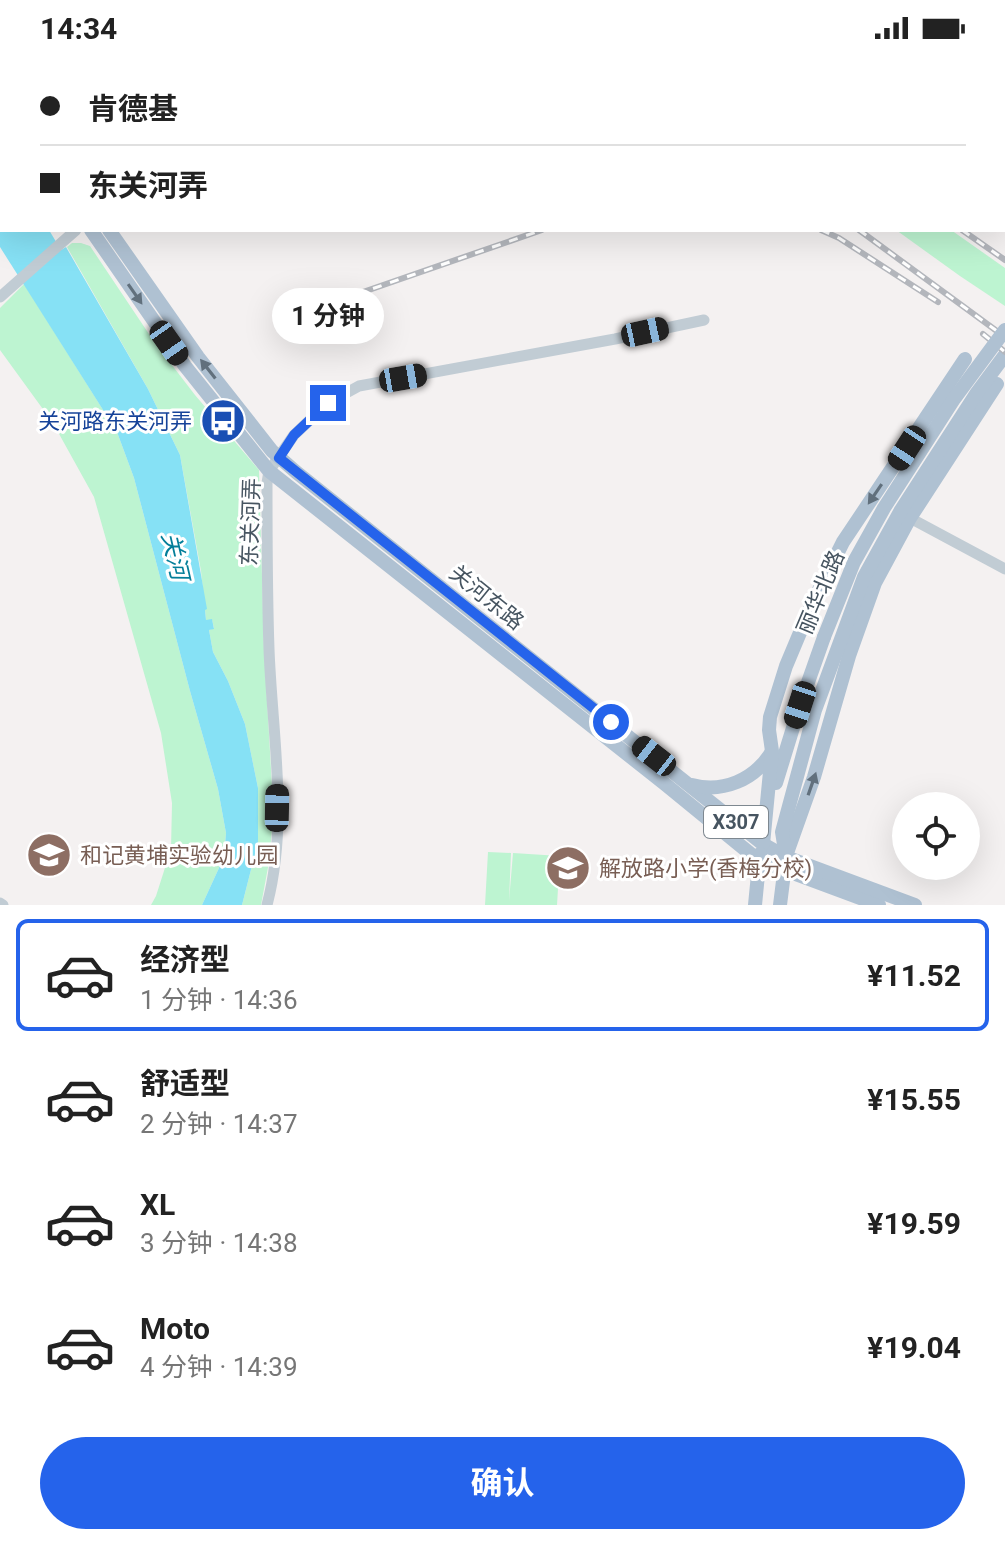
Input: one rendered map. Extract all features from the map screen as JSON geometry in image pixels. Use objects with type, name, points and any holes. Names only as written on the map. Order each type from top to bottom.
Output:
[{"type":"main road","name":"关河东路","points":[[92,232],[185,366],[269,471],[758,860],[785,863],[915,905]]},
{"type":"main road","name":"关河东路","points":[[110,232],[198,357],[279,458],[785,863],[879,905]]},
{"type":"main road","name":"丽华北路","points":[[755,905],[758,860],[783,759],[824,637],[854,562],[884,508],[954,399],[1005,330]]},
{"type":"main road","name":"丽华北路","points":[[780,905],[785,863],[782,832],[815,710],[864,577],[901,510],[1005,355]]},
{"type":"main road","points":[[763,844],[772,751],[770,717],[786,666],[843,542],[965,359]]},
{"type":"main road","points":[[785,863],[849,656],[875,583],[910,518],[997,384]]},
{"type":"main road","points":[[689,784],[705,788],[722,787],[745,779],[765,762],[800,705]]},
{"type":"street","points":[[0,297],[64,234]]},
{"type":"street","points":[[0,290],[14,281]]},
{"type":"street","name":"东关河弄","points":[[267,905],[274,861],[277,786],[269,648],[267,483],[269,471],[294,435],[328,403],[359,386],[704,320]]},
{"type":"street","points":[[910,518],[1005,569]]},
{"type":"green space","points":[[899,232],[954,232],[1005,268],[1005,306]]},
{"type":"green space","points":[[72,243],[90,246],[155,343],[259,470],[272,786],[272,830],[261,905],[242,905],[258,842],[258,788],[245,724],[213,652],[209,630],[214,628],[212,620],[206,620],[201,571],[180,455],[148,389],[67,247]]},
{"type":"green space","points":[[24,284],[117,432],[134,478],[218,789],[226,833],[224,857],[202,905],[151,905],[171,849],[172,803],[161,733],[94,497],[53,423],[0,350],[0,308]]},
{"type":"green space","points":[[488,852],[511,853],[509,901],[513,853],[560,856],[557,905],[485,905]]},
{"type":"water","name":"关河","points":[[0,232],[50,232],[61,250],[66,247],[148,389],[180,455],[207,609],[206,620],[212,619],[214,629],[209,630],[213,652],[245,724],[258,788],[258,842],[242,905],[202,905],[224,857],[226,833],[218,789],[134,478],[117,432],[0,247]]},
{"type":"railway","points":[[288,318],[536,232]]},
{"type":"railway","points":[[826,232],[938,302]]},
{"type":"railway","points":[[862,232],[1005,337]]},
{"type":"railway","points":[[965,232],[1005,260]]},
{"type":"railway","points":[[983,334],[1005,352]]},
{"type":"place","name":"关河路东关河弄","points":[[223,421]]},
{"type":"place","name":"和记黄埔实验幼儿园","points":[[49,855]]},
{"type":"place","name":"解放路小学(香梅分校)","points":[[568,868]]},
{"type":"route","points":[[328,403],[294,435],[279,458],[611,722]]}]
